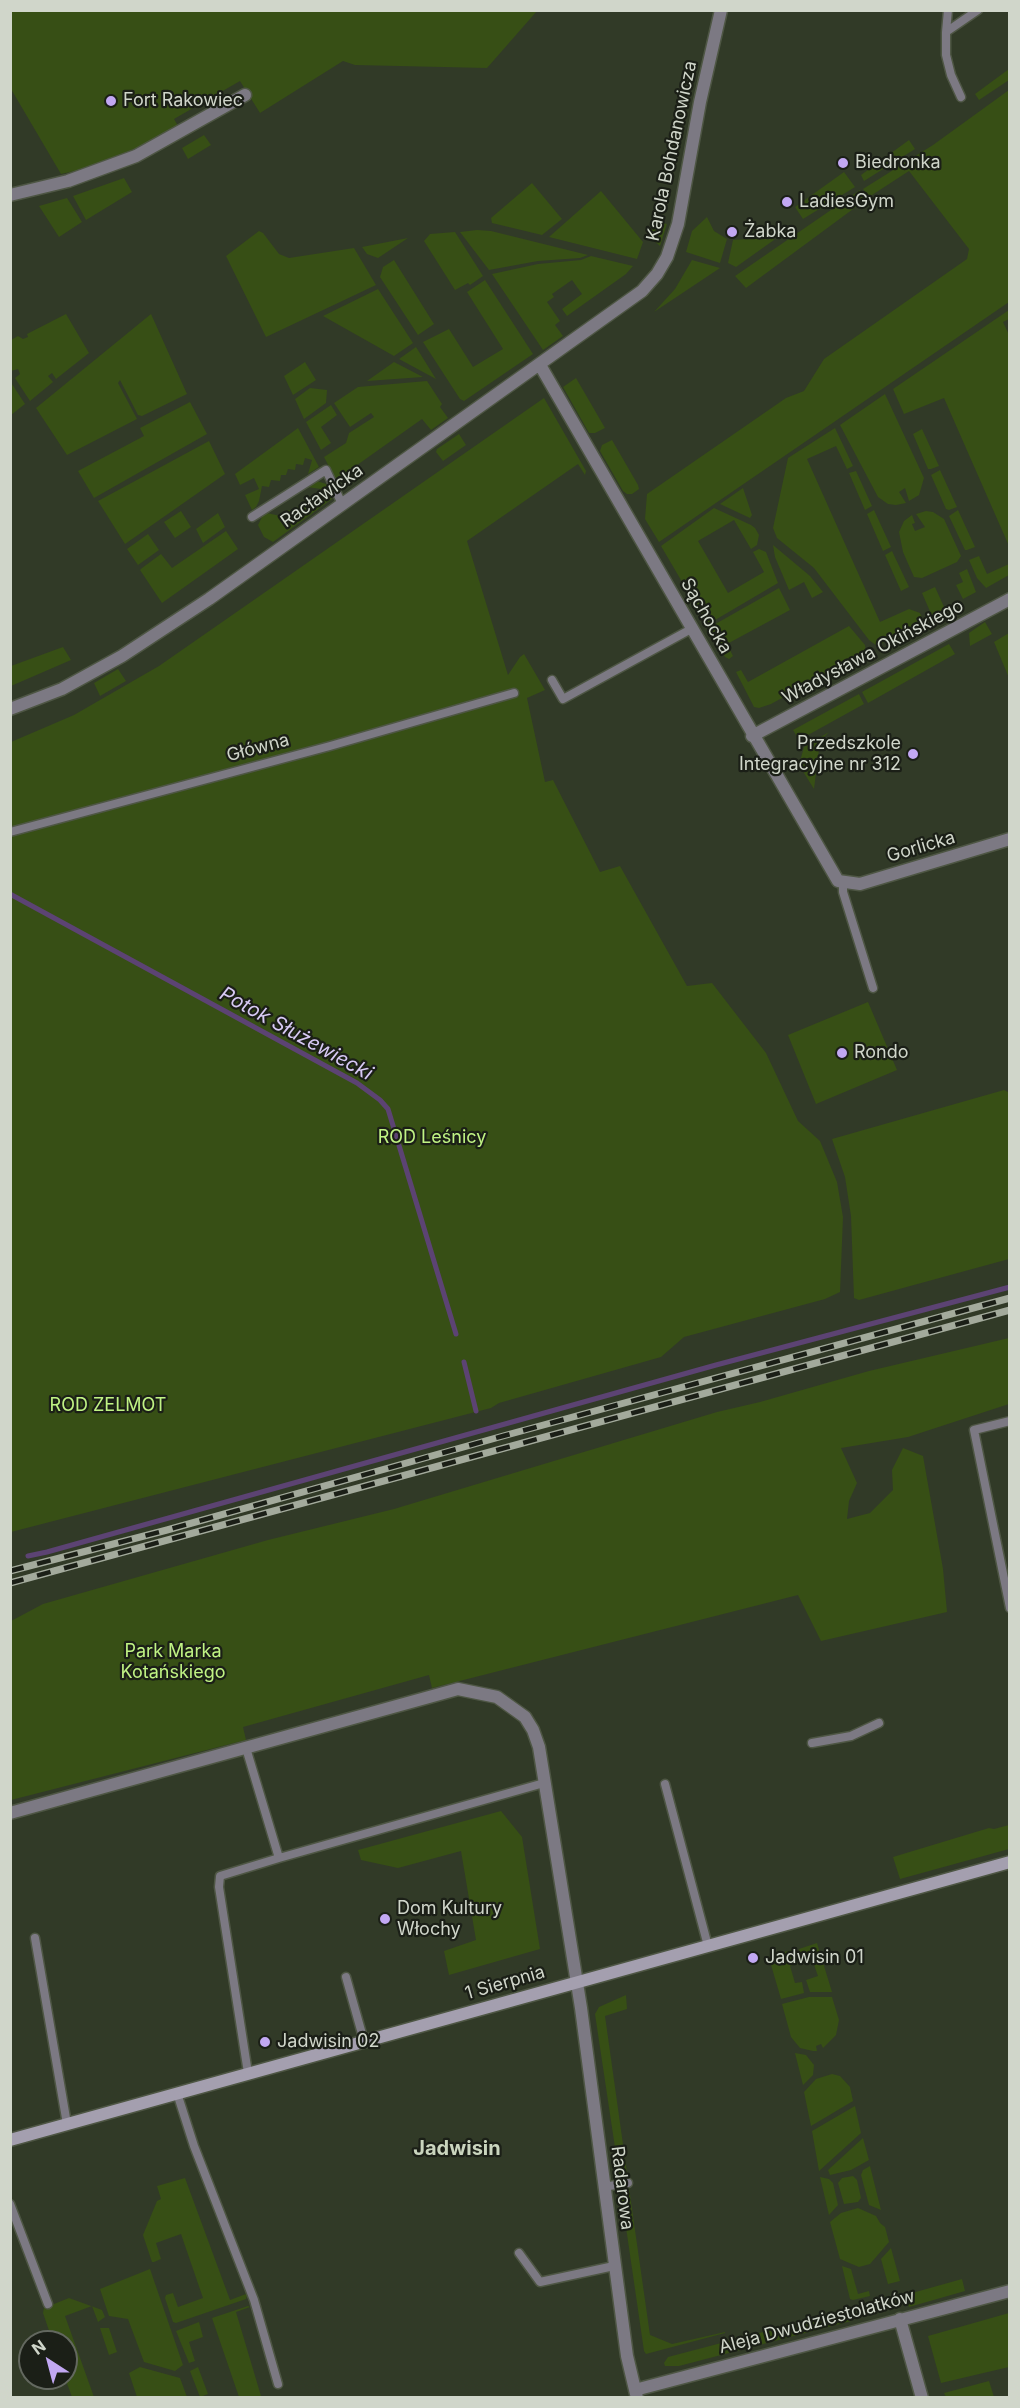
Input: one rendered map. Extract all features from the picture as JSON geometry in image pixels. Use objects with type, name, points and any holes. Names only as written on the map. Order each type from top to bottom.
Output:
[{"type":"street","name":"Karola Bohdanowicza","points":[[642,291],[657,274],[667,257],[678,224],[700,102],[721,10]]},
{"type":"street","points":[[10,195],[68,181],[136,156],[245,95]]},
{"type":"street","name":"Racławicka","points":[[10,709],[62,689],[122,656],[209,599],[642,291]]},
{"type":"street","name":"Sąchocka","points":[[540,365],[693,628],[833,876],[843,883]]},
{"type":"street","name":"Władysława Okińskiego","points":[[752,736],[1010,599]]},
{"type":"street","name":"Gorlicka","points":[[843,883],[860,884],[1010,839]]},
{"type":"street","name":"Radarowa","points":[[10,1813],[458,1689],[497,1697],[525,1717],[539,1747],[577,1982],[614,2266],[629,2365],[636,2394]]},
{"type":"street","name":"1 Sierpnia","points":[[10,2140],[1010,1862]]},
{"type":"street","name":"Aleja Dwudziestolatków","points":[[636,2394],[900,2319],[1010,2291]]},
{"type":"street","points":[[900,2319],[922,2397]]},
{"type":"lane","points":[[948,10],[946,55],[951,75],[961,96]]},
{"type":"lane","points":[[946,32],[978,10]]},
{"type":"lane","points":[[252,517],[326,470],[342,504]]},
{"type":"lane","points":[[552,680],[563,699],[693,628]]},
{"type":"lane","name":"Główna","points":[[10,832],[330,746],[514,693]]},
{"type":"lane","points":[[843,883],[843,892],[873,987]]},
{"type":"lane","points":[[1010,1421],[974,1430],[1010,1608]]},
{"type":"lane","points":[[812,1743],[851,1736],[879,1724]]},
{"type":"lane","points":[[246,1748],[279,1858]]},
{"type":"lane","points":[[248,2073],[219,1887],[220,1876],[544,1783]]},
{"type":"lane","points":[[665,1784],[708,1946]]},
{"type":"lane","points":[[35,1938],[67,2124]]},
{"type":"lane","points":[[346,1977],[364,2041]]},
{"type":"lane","points":[[177,2093],[194,2146],[254,2300],[278,2384]]},
{"type":"lane","points":[[603,2187],[628,2183]]},
{"type":"lane","points":[[10,2204],[48,2304]]},
{"type":"lane","points":[[519,2253],[540,2282],[614,2266]]},
{"type":"green space","name":"Fort Rakowiec","points":[[10,11],[537,11],[487,68],[355,65],[343,61],[260,113],[240,81],[174,119],[178,126],[143,145],[89,168],[61,174],[11,89]]},
{"type":"green space","points":[[1009,69],[1009,80],[979,100],[975,94]]},
{"type":"green space","points":[[1009,90],[1009,302],[659,542],[645,519],[647,494],[786,398],[804,391],[824,359],[967,259],[969,249],[909,171],[869,197],[863,189],[933,145]]},
{"type":"green space","points":[[204,135],[211,145],[188,159],[182,148]]},
{"type":"green space","points":[[909,140],[915,149],[864,181],[861,175]]},
{"type":"green space","points":[[844,172],[855,187],[803,219],[795,207]]},
{"type":"green space","points":[[124,178],[132,192],[86,220],[73,196]]},
{"type":"green space","points":[[532,183],[562,219],[542,235],[492,223],[491,218]]},
{"type":"green space","points":[[860,190],[864,201],[746,288],[735,276]]},
{"type":"green space","points":[[601,191],[643,242],[637,259],[549,237]]},
{"type":"green space","points":[[67,198],[82,222],[59,237],[39,206]]},
{"type":"green space","points":[[707,217],[714,231],[727,239],[720,263],[686,252],[692,231]]},
{"type":"green space","points":[[654,221],[667,224],[660,246],[650,237]]},
{"type":"green space","points":[[766,228],[774,240],[736,267],[728,263],[733,240],[749,239]]},
{"type":"green space","points":[[259,231],[279,254],[289,258],[354,248],[376,285],[266,337],[226,256]]},
{"type":"green space","points":[[491,231],[588,255],[489,270],[460,232]]},
{"type":"green space","points":[[455,232],[483,276],[470,285],[468,283],[455,290],[424,241],[430,234]]},
{"type":"green space","points":[[408,238],[378,258],[367,254],[362,247]]},
{"type":"green space","points":[[591,256],[633,266],[626,274],[567,316],[562,309],[582,294],[572,280],[552,294],[554,297],[547,302],[560,321],[555,325],[563,336],[543,350],[492,274],[538,264],[581,260]]},
{"type":"green space","points":[[394,260],[434,324],[418,335],[380,277],[383,267]]},
{"type":"green space","points":[[692,260],[720,268],[654,312],[675,289]]},
{"type":"green space","points":[[485,280],[533,354],[464,401],[460,399],[423,342],[449,329],[473,367],[503,349],[467,292]]},
{"type":"green space","points":[[378,289],[413,343],[394,356],[323,316]]},
{"type":"green space","points":[[1009,310],[1009,319],[1003,322],[1010,337],[1009,546],[944,398],[904,414],[893,389]]},
{"type":"green space","points":[[66,314],[89,353],[56,379],[52,373],[48,376],[53,382],[30,401],[15,378],[20,374],[18,369],[11,371],[11,340],[18,336],[23,339],[28,337],[27,334]]},
{"type":"green space","points":[[151,314],[187,394],[142,416],[138,415],[120,380],[118,383],[137,419],[67,455],[36,408]]},
{"type":"green space","points":[[416,347],[436,379],[399,359]]},
{"type":"green space","points":[[305,362],[316,380],[293,395],[284,376]]},
{"type":"green space","points":[[394,362],[423,377],[367,381]]},
{"type":"green space","points":[[576,378],[605,428],[595,433],[589,433],[563,387]]},
{"type":"green space","points":[[10,381],[25,404],[11,415],[10,415]]},
{"type":"green space","points":[[427,381],[448,418],[431,430],[422,419],[336,480],[324,457],[346,443],[349,433],[374,417],[371,413],[350,427],[334,403],[358,387]]},
{"type":"green space","points":[[310,388],[327,390],[326,403],[304,419],[295,399]]},
{"type":"green space","points":[[885,394],[924,478],[919,495],[909,501],[905,488],[899,492],[906,503],[896,505],[888,504],[878,497],[840,425]]},
{"type":"green space","name":"ROD Leśnicy","points":[[544,398],[586,471],[585,475],[578,464],[467,541],[508,675],[524,654],[545,690],[527,698],[545,782],[553,780],[600,872],[620,866],[687,986],[712,983],[766,1053],[798,1121],[820,1141],[837,1182],[843,1217],[840,1292],[825,1299],[684,1337],[661,1357],[499,1403],[491,1408],[11,1532],[11,742],[74,715],[159,666]]},
{"type":"green space","points":[[190,402],[207,434],[94,498],[78,471],[144,436],[140,428]]},
{"type":"green space","points":[[331,405],[337,415],[321,427],[331,443],[321,450],[306,422]]},
{"type":"green space","points":[[298,428],[319,467],[308,474],[312,460],[305,458],[303,465],[296,464],[295,470],[288,469],[286,475],[281,475],[280,481],[271,480],[269,487],[262,486],[259,501],[252,510],[245,495],[259,489],[254,478],[240,485],[235,474]]},
{"type":"green space","points":[[835,428],[853,466],[847,469],[836,446],[807,459],[880,622],[909,609],[920,613],[923,620],[877,646],[869,640],[814,568],[777,538],[773,528],[788,458]]},
{"type":"green space","points":[[922,429],[939,466],[931,469],[928,469],[913,434]]},
{"type":"green space","points":[[459,434],[466,445],[443,461],[436,452],[437,449]]},
{"type":"green space","points":[[612,440],[638,485],[639,489],[632,494],[623,491],[600,451],[602,445]]},
{"type":"green space","points":[[209,441],[225,474],[125,544],[98,501]]},
{"type":"green space","points":[[940,470],[957,507],[949,510],[946,509],[931,475]]},
{"type":"green space","points":[[856,471],[872,506],[865,510],[849,473]]},
{"type":"green space","points":[[317,481],[326,484],[332,499],[273,542],[264,537],[258,525],[263,515],[267,513],[285,517],[288,510],[296,512],[298,506],[303,507],[305,500],[311,502],[313,495],[320,496],[321,489],[307,487]]},
{"type":"green space","points":[[743,488],[752,515],[750,518],[720,504]]},
{"type":"green space","points":[[714,508],[751,525],[759,535],[757,545],[751,549],[734,520],[698,541],[728,593],[764,572],[753,552],[759,549],[766,552],[778,583],[710,623],[705,621],[661,546]]},
{"type":"green space","points":[[874,510],[891,547],[883,551],[867,514]]},
{"type":"green space","points":[[958,510],[975,547],[967,550],[949,516]]},
{"type":"green space","points":[[181,511],[191,527],[175,538],[164,522]]},
{"type":"green space","points":[[926,511],[933,512],[944,519],[961,556],[957,562],[922,578],[914,577],[903,552],[899,532],[904,521],[912,515],[915,531],[925,527],[916,514]]},
{"type":"green space","points":[[218,513],[225,527],[203,543],[196,529]]},
{"type":"green space","points":[[226,531],[238,549],[162,603],[140,570],[161,554],[172,568]]},
{"type":"green space","points":[[148,534],[159,550],[138,565],[127,549]]},
{"type":"green space","points":[[773,545],[810,576],[823,592],[812,598],[804,582],[789,590],[775,557]]},
{"type":"green space","points":[[892,551],[909,587],[901,591],[885,555]]},
{"type":"green space","points":[[979,556],[987,574],[1009,564],[1009,575],[986,588],[977,578],[969,560]]},
{"type":"green space","points":[[967,569],[976,592],[963,599],[956,585],[963,582],[959,573]]},
{"type":"green space","points":[[935,587],[945,609],[932,616],[922,593]]},
{"type":"green space","points":[[779,588],[790,610],[727,644],[733,656],[729,659],[725,657],[710,627]]},
{"type":"green space","points":[[985,622],[992,634],[970,646],[969,633]]},
{"type":"green space","points":[[849,626],[865,645],[866,652],[771,704],[759,708],[754,707],[736,672],[741,670],[748,682]]},
{"type":"green space","points":[[1009,633],[1009,678],[994,642]]},
{"type":"green space","points":[[949,644],[955,654],[868,703],[862,692]]},
{"type":"green space","points":[[63,647],[71,660],[11,686],[11,666]]},
{"type":"green space","points":[[118,669],[126,681],[100,696],[94,683]]},
{"type":"green space","points":[[859,694],[864,704],[799,740],[793,730]]},
{"type":"green space","points":[[829,732],[820,741],[814,789],[799,765],[804,747]]},
{"type":"green space","name":"Rondo","points":[[868,1002],[897,1070],[816,1104],[788,1035]]},
{"type":"green space","points":[[1004,1090],[1010,1093],[1009,1259],[859,1300],[854,1298],[851,1216],[845,1177],[832,1139]]},
{"type":"green space","name":"Park Marka Kotańskiego","points":[[1009,1338],[1009,1404],[908,1437],[841,1448],[857,1483],[849,1501],[847,1519],[870,1513],[893,1490],[892,1470],[903,1448],[923,1456],[943,1569],[947,1612],[821,1641],[798,1595],[432,1688],[429,1675],[243,1727],[246,1740],[11,1800],[11,1621],[43,1604],[268,1540],[394,1509],[717,1412],[869,1371]]},
{"type":"green space","points":[[501,1811],[522,1837],[540,1949],[449,1975],[444,1951],[476,1940],[461,1851],[398,1868],[361,1860],[358,1850]]},
{"type":"green space","points":[[1009,1825],[1009,1849],[900,1879],[893,1857],[989,1828]]},
{"type":"green space","points":[[817,1943],[832,1992],[810,1992],[806,1980],[818,1976],[812,1959],[803,1962],[799,1949]]},
{"type":"green space","points":[[793,1950],[797,1964],[790,1966],[795,1983],[802,1982],[804,1993],[781,1999],[769,1958],[771,1955]]},
{"type":"green space","points":[[626,1995],[627,2009],[605,2016],[628,2180],[620,2181],[595,2014],[599,2007]]},
{"type":"green space","points":[[809,1997],[832,1997],[839,2020],[836,2035],[823,2048],[821,2044],[816,2046],[817,2051],[800,2048],[791,2037],[782,2004]]},
{"type":"green space","points":[[795,2053],[806,2055],[814,2065],[813,2075],[803,2085]]},
{"type":"green space","points":[[832,2074],[840,2076],[850,2087],[853,2101],[811,2126],[804,2092],[816,2079]]},
{"type":"green space","points":[[855,2106],[861,2133],[819,2171],[812,2131]]},
{"type":"green space","points":[[863,2138],[869,2160],[851,2170],[830,2175],[828,2170]]},
{"type":"green space","points":[[870,2166],[881,2210],[869,2205],[861,2175],[863,2170]]},
{"type":"green space","points":[[853,2176],[857,2180],[861,2198],[858,2202],[844,2204],[838,2183],[842,2178]]},
{"type":"green space","points":[[820,2177],[829,2179],[833,2183],[838,2205],[829,2215]]},
{"type":"green space","points":[[185,2178],[230,2300],[246,2294],[247,2296],[246,2299],[176,2323],[173,2322],[166,2295],[173,2293],[178,2307],[203,2298],[181,2234],[156,2243],[161,2259],[154,2262],[152,2262],[143,2235],[157,2201],[161,2199],[157,2186]]},
{"type":"green space","points":[[629,2188],[650,2335],[672,2344],[725,2333],[646,2354],[644,2351],[621,2193]]},
{"type":"green space","points":[[858,2208],[876,2216],[885,2227],[889,2242],[870,2264],[859,2267],[840,2259],[830,2222],[841,2213]]},
{"type":"green space","points":[[891,2248],[900,2281],[888,2284],[881,2259]]},
{"type":"green space","points":[[842,2266],[851,2269],[858,2294],[869,2291],[870,2296],[850,2299]]},
{"type":"green space","points":[[150,2269],[183,2365],[175,2371],[144,2362],[128,2319],[109,2316],[100,2289]]},
{"type":"green space","points":[[962,2279],[965,2291],[909,2307],[905,2295]]},
{"type":"green space","points":[[69,2298],[92,2306],[65,2316],[70,2330],[49,2330],[43,2313],[44,2308]]},
{"type":"green space","points":[[92,2306],[102,2310],[105,2317],[98,2322]]},
{"type":"green space","points":[[250,2307],[236,2312],[261,2396],[271,2397],[239,2397],[212,2318]]},
{"type":"green space","points":[[847,2310],[851,2321],[679,2366],[665,2366],[664,2363],[668,2357]]},
{"type":"green space","points":[[1009,2313],[1009,2367],[941,2383],[928,2336]]},
{"type":"green space","points":[[199,2322],[203,2337],[189,2342],[195,2361],[189,2363],[176,2331]]},
{"type":"green space","points":[[100,2328],[109,2328],[117,2352],[109,2355]]},
{"type":"green space","points":[[78,2352],[94,2397],[72,2397],[69,2390],[78,2390]]},
{"type":"green space","points":[[140,2367],[180,2378],[187,2397],[137,2397],[129,2373]]},
{"type":"green space","points":[[198,2367],[208,2394],[200,2397],[190,2371]]},
{"type":"green space","points":[[989,2381],[994,2397],[946,2397],[944,2393]]},
{"type":"waterway","name":"Potok Służewiecki","points":[[10,894],[357,1083],[380,1100],[388,1109],[456,1334]]},
{"type":"waterway","points":[[28,1556],[716,1365],[1010,1287]]},
{"type":"waterway","name":"Potok Służewiecki","points":[[464,1362],[476,1411]]},
{"type":"railway","points":[[10,1571],[1010,1298]]},
{"type":"railway","points":[[10,1583],[1010,1310]]},
{"type":"place","name":"Fort Rakowiec","points":[[111,101]]},
{"type":"place","name":"Biedronka","points":[[843,163]]},
{"type":"place","name":"LadiesGym","points":[[787,202]]},
{"type":"place","name":"Żabka","points":[[732,232]]},
{"type":"place","name":"Przedszkole Integracyjne nr 312","points":[[913,754]]},
{"type":"place","name":"Rondo","points":[[842,1053]]},
{"type":"place","name":"Dom Kultury Włochy","points":[[385,1919]]},
{"type":"place","name":"Jadwisin 01","points":[[753,1958]]},
{"type":"place","name":"Jadwisin 02","points":[[265,2042]]},
{"type":"district","name":"Jadwisin","points":[[457,2149]]},
{"type":"park label","name":"ROD ZELMOT","points":[[108,1406]]}]
